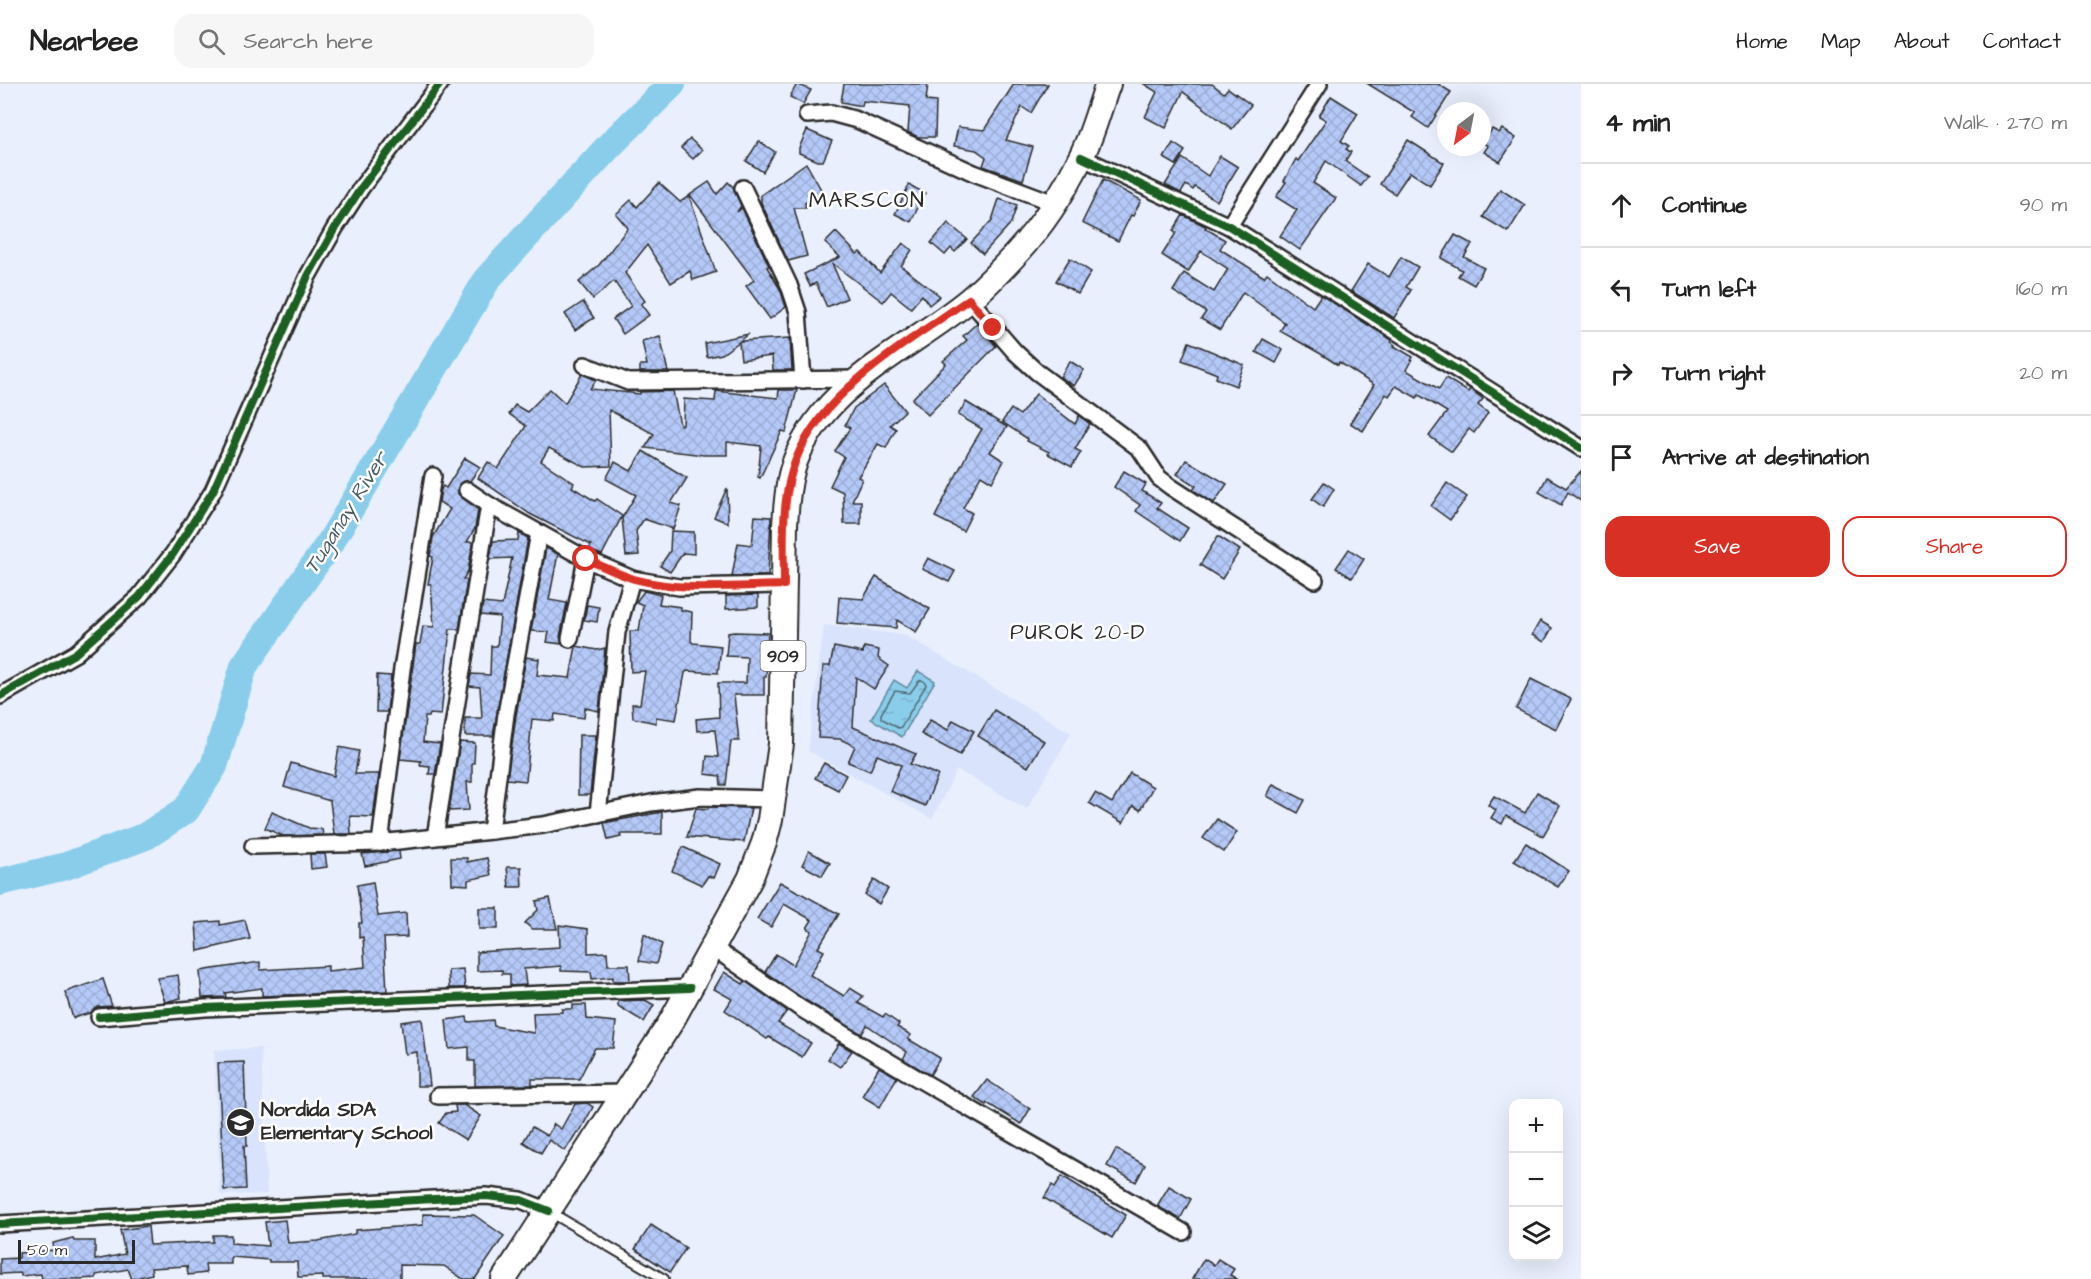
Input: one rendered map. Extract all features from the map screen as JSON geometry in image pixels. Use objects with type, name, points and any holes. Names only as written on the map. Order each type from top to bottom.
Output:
[{"type":"main road","name":"909","points":[[504,1279],[671,1022],[750,879],[764,843],[774,799],[781,744],[785,525],[792,471],[802,446],[815,424],[857,379],[969,299],[1033,235],[1082,157],[1108,84]]},
{"type":"street","points":[[0,696],[76,653],[139,597],[173,554],[213,491],[308,276],[334,228],[361,188],[440,84]]},
{"type":"street","points":[[1229,226],[1320,84]]},
{"type":"street","points":[[807,115],[831,112],[857,120],[974,173],[1054,203]]},
{"type":"street","points":[[1082,157],[1229,226],[1581,448]]},
{"type":"street","points":[[743,188],[789,285],[798,312],[803,380]]},
{"type":"street","points":[[969,299],[1015,352],[1037,372],[1140,449],[1159,478],[1171,488],[1315,580]]},
{"type":"street","points":[[585,365],[628,382],[857,379]]},
{"type":"street","points":[[380,843],[402,669],[433,476]]},
{"type":"street","points":[[467,490],[489,505],[586,559],[632,579],[679,587],[784,585]]},
{"type":"street","points":[[435,837],[489,505]]},
{"type":"street","points":[[491,831],[506,714],[539,533]]},
{"type":"street","points":[[570,639],[586,559]]},
{"type":"street","points":[[598,814],[617,632],[632,579]]},
{"type":"street","points":[[253,846],[380,843],[491,831],[543,825],[651,803],[700,796],[774,799]]},
{"type":"street","points":[[712,947],[800,1008],[838,1031],[1183,1232]]},
{"type":"street","points":[[99,1017],[205,1008],[690,988]]},
{"type":"street","points":[[438,1096],[626,1093]]},
{"type":"street","points":[[0,1224],[486,1196],[522,1200],[549,1211]]},
{"type":"lane","points":[[549,1211],[664,1279]]},
{"type":"shaded area","points":[[824,625],[905,635],[1071,733],[1027,809],[957,770],[932,819],[808,751]]},
{"type":"shaded area","name":"Nordida SDA Elementary School","points":[[261,1048],[267,1194],[220,1195],[214,1050]]},
{"type":"water","points":[[918,671],[935,681],[902,737],[871,719],[894,680],[907,688]]},
{"type":"building","points":[[797,84],[811,90],[803,104],[790,97]]},
{"type":"building","points":[[844,84],[928,84],[926,101],[936,102],[935,137],[918,137],[908,132],[910,106],[863,101],[862,106],[841,102]]},
{"type":"building","points":[[1014,84],[1048,84],[1031,113],[1022,107],[1006,140],[1033,147],[1023,180],[983,166],[986,157],[976,150],[954,146],[958,127],[984,130]]},
{"type":"building","points":[[1144,84],[1212,84],[1224,93],[1228,88],[1251,105],[1232,129],[1183,92],[1166,128],[1145,117],[1157,92]]},
{"type":"building","points":[[1368,84],[1438,84],[1451,92],[1445,102],[1437,102],[1437,114],[1428,128],[1412,117],[1415,113]]},
{"type":"building","points":[[1331,96],[1358,113],[1341,141],[1349,146],[1346,149],[1351,152],[1345,161],[1368,177],[1361,186],[1326,161],[1313,183],[1336,198],[1300,250],[1280,236],[1297,210],[1276,197],[1286,182],[1284,181],[1296,159],[1298,161],[1326,120],[1319,116]]},
{"type":"building","points":[[1502,129],[1516,138],[1500,162],[1490,156],[1491,131],[1499,133]]},
{"type":"building","points":[[807,130],[832,141],[823,161],[799,153]]},
{"type":"building","points":[[690,139],[702,150],[693,159],[681,148]]},
{"type":"building","points":[[1408,140],[1444,163],[1430,185],[1410,172],[1395,194],[1380,184]]},
{"type":"building","points":[[759,141],[775,152],[763,172],[746,161]]},
{"type":"building","points":[[1173,143],[1185,151],[1176,165],[1164,158]]},
{"type":"building","points":[[1220,156],[1238,167],[1217,201],[1195,187],[1193,190],[1186,185],[1181,193],[1165,185],[1182,158],[1208,176]]},
{"type":"building","points":[[806,163],[823,193],[805,203],[806,208],[794,208],[807,256],[788,261],[761,202],[761,195]]},
{"type":"building","points":[[1103,180],[1141,200],[1118,241],[1082,223]]},
{"type":"building","points":[[709,182],[717,194],[728,182],[733,187],[741,206],[737,212],[742,208],[769,266],[767,267],[780,289],[786,307],[770,319],[746,286],[754,280],[690,195]]},
{"type":"building","points":[[659,183],[680,202],[689,196],[716,272],[693,280],[690,271],[671,283],[647,245],[625,273],[645,301],[641,304],[649,315],[623,334],[613,319],[631,306],[614,281],[593,299],[579,282],[599,265],[628,228],[616,214],[631,200],[637,207]]},
{"type":"building","points":[[909,185],[925,193],[911,222],[895,214]]},
{"type":"building","points":[[1500,189],[1525,205],[1508,232],[1483,217]]},
{"type":"building","points":[[999,199],[1017,205],[1011,223],[983,254],[971,243],[992,220]]},
{"type":"building","points":[[1183,215],[1225,240],[1220,249],[1264,277],[1267,273],[1313,307],[1321,295],[1392,340],[1394,346],[1413,357],[1406,370],[1439,389],[1446,378],[1468,392],[1470,389],[1483,399],[1478,405],[1488,413],[1474,433],[1469,429],[1452,452],[1429,436],[1447,412],[1419,395],[1417,398],[1396,386],[1389,396],[1386,394],[1363,431],[1350,423],[1374,385],[1339,362],[1338,365],[1280,331],[1285,323],[1243,292],[1220,330],[1201,319],[1206,312],[1173,291],[1184,273],[1214,292],[1228,269],[1201,251],[1188,272],[1162,255],[1176,233],[1173,231]]},
{"type":"building","points":[[948,223],[967,239],[955,252],[951,248],[945,255],[931,243]]},
{"type":"building","points":[[836,232],[880,273],[903,243],[912,250],[901,266],[940,296],[929,305],[922,295],[911,308],[891,292],[883,302],[832,263],[847,298],[827,307],[816,283],[810,286],[804,274],[840,257],[825,243]]},
{"type":"building","points":[[1455,235],[1472,244],[1464,257],[1484,268],[1474,285],[1458,276],[1462,270],[1441,258]]},
{"type":"building","points":[[1401,257],[1418,267],[1406,287],[1411,290],[1394,318],[1351,291],[1368,264],[1389,277]]},
{"type":"building","points":[[1070,258],[1091,272],[1078,294],[1056,281]]},
{"type":"building","points":[[583,302],[594,318],[575,330],[565,314]]},
{"type":"building","points":[[977,323],[996,346],[928,415],[912,399],[946,364],[943,361],[967,340],[963,336]]},
{"type":"building","points":[[749,334],[740,341],[790,338],[792,370],[773,370],[772,356],[741,360],[739,342],[722,354],[707,357],[705,343]]},
{"type":"building","points":[[660,336],[668,372],[640,372],[640,365],[647,365],[642,341]]},
{"type":"building","points":[[1263,339],[1283,350],[1276,363],[1256,352]]},
{"type":"building","points":[[1189,342],[1244,365],[1236,386],[1216,378],[1217,374],[1182,360]]},
{"type":"building","points":[[1070,361],[1084,370],[1074,386],[1060,377]]},
{"type":"building","points":[[582,374],[596,380],[590,389],[640,394],[640,392],[673,391],[680,425],[683,425],[684,399],[715,401],[716,391],[778,398],[779,390],[797,390],[786,432],[782,431],[760,478],[758,477],[761,446],[727,442],[727,455],[704,455],[645,448],[654,434],[609,410],[611,466],[585,467],[549,448],[541,461],[574,483],[572,487],[595,501],[597,499],[622,516],[602,555],[589,550],[591,545],[530,514],[478,478],[488,462],[498,469],[526,426],[509,414],[515,405],[527,412],[550,389],[565,403]]},
{"type":"building","points":[[884,385],[905,411],[890,425],[896,429],[886,448],[878,444],[858,477],[862,479],[852,501],[861,501],[861,524],[844,524],[843,492],[830,486],[844,457],[835,451],[850,428],[845,425],[854,408]]},
{"type":"building","points":[[1036,394],[1075,424],[1079,416],[1090,424],[1075,449],[1081,452],[1072,467],[1027,441],[1028,439],[1002,422],[1011,409],[1020,415]]},
{"type":"building","points":[[966,402],[1007,427],[990,452],[1004,461],[992,482],[981,475],[963,508],[972,513],[963,531],[935,517],[982,429],[958,415]]},
{"type":"building","points":[[643,451],[687,478],[671,503],[681,506],[673,529],[644,519],[636,531],[639,555],[626,556],[622,518],[636,495],[606,479],[615,462],[631,471]]},
{"type":"building","points":[[465,458],[480,467],[470,481],[463,481],[459,484],[458,494],[478,510],[475,528],[467,542],[473,542],[468,571],[463,579],[467,580],[459,629],[450,629],[441,715],[430,714],[429,717],[425,717],[423,742],[440,744],[435,774],[429,774],[430,766],[420,765],[421,761],[400,759],[416,644],[420,644],[423,626],[434,627],[431,584],[428,584],[433,557],[430,556],[433,537],[450,509],[439,502],[441,489],[443,486],[446,488]]},
{"type":"building","points":[[1186,460],[1227,484],[1214,503],[1193,490],[1196,486],[1177,474]]},
{"type":"building","points":[[1124,471],[1146,484],[1142,491],[1161,503],[1157,508],[1188,528],[1180,541],[1136,511],[1140,505],[1114,487]]},
{"type":"building","points":[[1581,471],[1581,501],[1568,492],[1561,505],[1539,492],[1547,477],[1566,488]]},
{"type":"building","points":[[1324,482],[1334,489],[1323,507],[1312,499]]},
{"type":"building","points":[[1447,483],[1467,497],[1450,520],[1431,506]]},
{"type":"building","points":[[727,488],[728,523],[714,517]]},
{"type":"building","points":[[755,516],[771,517],[768,576],[732,576],[738,543],[752,545]]},
{"type":"building","points":[[671,531],[694,532],[694,554],[683,553],[670,572],[660,566],[670,551]]},
{"type":"building","points":[[519,533],[528,538],[493,736],[465,736],[465,718],[482,718],[480,687],[469,686],[471,674],[490,675],[491,646],[497,646],[500,617],[481,615],[483,603],[502,605],[512,558],[490,559],[493,541],[518,540]]},
{"type":"building","points":[[1218,536],[1240,550],[1222,579],[1200,565]]},
{"type":"building","points":[[546,548],[558,554],[549,600],[567,603],[560,637],[562,644],[547,642],[549,632],[531,631]]},
{"type":"building","points":[[1349,549],[1364,559],[1352,578],[1336,568]]},
{"type":"building","points":[[928,558],[955,571],[949,582],[922,569]]},
{"type":"building","points":[[876,577],[930,609],[916,632],[897,620],[896,628],[837,623],[839,597],[863,599]]},
{"type":"building","points":[[644,591],[661,595],[659,604],[681,607],[681,610],[692,612],[691,641],[693,643],[721,646],[718,673],[687,671],[685,673],[676,720],[656,717],[656,723],[633,718],[632,704],[640,704],[645,671],[631,672],[630,631],[639,631],[643,605],[636,602]]},
{"type":"building","points":[[758,595],[758,607],[726,609],[726,596]]},
{"type":"building","points":[[587,605],[599,607],[597,622],[584,620]]},
{"type":"building","points":[[1540,621],[1552,628],[1544,642],[1532,635]]},
{"type":"building","points":[[728,633],[768,633],[766,677],[764,677],[764,695],[734,695],[739,741],[731,741],[726,785],[721,785],[720,776],[705,774],[707,756],[718,757],[715,730],[697,731],[696,719],[719,717],[718,683],[746,683],[747,657],[726,656]]},
{"type":"building","points":[[576,646],[597,650],[605,648],[599,711],[585,708],[584,718],[555,714],[554,721],[532,719],[526,781],[507,779],[526,657],[539,659],[537,675],[570,678]]},
{"type":"building","points":[[834,647],[863,653],[864,647],[879,650],[878,658],[889,666],[874,689],[856,677],[853,727],[916,754],[910,764],[938,775],[925,806],[890,791],[901,765],[877,755],[870,771],[848,762],[855,746],[840,739],[818,738],[823,666],[830,666]]},
{"type":"building","points":[[377,675],[391,676],[387,712],[376,712]]},
{"type":"building","points":[[1531,679],[1571,699],[1556,729],[1516,709]]},
{"type":"building","points":[[994,710],[1044,741],[1028,767],[978,736]]},
{"type":"building","points":[[930,720],[948,730],[953,720],[974,731],[960,755],[921,734]]},
{"type":"building","points":[[579,735],[596,735],[590,795],[578,795]]},
{"type":"building","points":[[460,742],[475,743],[472,782],[467,782],[469,810],[449,811]]},
{"type":"building","points":[[339,747],[359,751],[355,774],[379,774],[373,817],[350,816],[351,834],[334,834],[330,801],[284,787],[291,763],[334,776]]},
{"type":"building","points":[[824,763],[846,775],[838,790],[815,778]]},
{"type":"building","points":[[1130,773],[1153,787],[1140,810],[1133,806],[1123,823],[1089,803],[1095,793],[1112,803]]},
{"type":"building","points":[[1273,784],[1305,800],[1298,813],[1267,796]]},
{"type":"building","points":[[1537,792],[1560,806],[1543,836],[1506,816],[1502,824],[1491,818],[1496,810],[1488,805],[1494,796],[1525,813]]},
{"type":"building","points":[[709,807],[751,808],[744,842],[687,837],[696,808],[708,809]]},
{"type":"building","points":[[272,812],[309,828],[322,829],[323,835],[283,836],[265,828]]},
{"type":"building","points":[[662,812],[662,834],[620,834],[621,837],[608,840],[604,823]]},
{"type":"building","points":[[1217,819],[1237,832],[1224,852],[1203,838]]},
{"type":"building","points":[[1526,843],[1569,871],[1558,887],[1514,861]]},
{"type":"building","points":[[683,847],[720,864],[714,878],[708,876],[702,885],[672,871]]},
{"type":"building","points":[[399,851],[400,859],[365,866],[362,854]]},
{"type":"building","points":[[809,851],[830,863],[822,876],[802,865]]},
{"type":"building","points":[[310,854],[325,854],[327,867],[311,869]]},
{"type":"building","points":[[451,858],[467,858],[467,862],[487,858],[491,875],[468,880],[468,885],[452,884]]},
{"type":"building","points":[[507,867],[521,867],[522,887],[509,887]]},
{"type":"building","points":[[874,880],[888,889],[879,904],[865,895]]},
{"type":"building","points":[[373,882],[378,916],[406,913],[407,937],[384,938],[387,991],[262,996],[262,988],[225,993],[226,997],[202,998],[200,971],[260,962],[260,970],[328,966],[328,971],[365,967],[363,937],[359,938],[359,923],[362,923],[357,885]]},
{"type":"building","points":[[780,882],[839,914],[818,948],[824,951],[810,975],[844,996],[850,988],[863,996],[858,1003],[883,1017],[885,1014],[899,1024],[897,1027],[911,1035],[908,1039],[940,1058],[930,1075],[903,1059],[907,1052],[867,1025],[862,1034],[805,1000],[765,972],[776,954],[793,965],[812,931],[807,928],[812,920],[784,904],[771,927],[757,919]]},
{"type":"building","points":[[550,898],[557,929],[532,929],[525,923],[538,910],[536,901]]},
{"type":"building","points":[[479,908],[498,908],[498,929],[479,929]]},
{"type":"building","points":[[245,920],[250,939],[198,951],[196,923],[220,921],[220,925]]},
{"type":"building","points":[[559,925],[588,929],[588,953],[607,952],[608,965],[629,965],[630,981],[613,981],[613,977],[592,979],[591,972],[561,971],[561,966],[524,969],[526,985],[510,986],[510,974],[502,974],[502,970],[477,971],[477,952],[560,947]]},
{"type":"building","points":[[644,934],[662,944],[656,964],[639,961]]},
{"type":"building","points":[[463,969],[465,988],[449,988],[448,970]]},
{"type":"building","points":[[724,972],[743,984],[745,981],[787,1011],[778,1023],[811,1043],[802,1057],[769,1037],[767,1039],[725,1010],[732,999],[714,989]]},
{"type":"building","points":[[178,975],[181,998],[165,1002],[157,978]]},
{"type":"building","points":[[103,979],[112,1006],[98,1007],[90,1013],[73,1018],[65,992]]},
{"type":"building","points":[[645,1000],[654,1005],[644,1022],[618,1006],[618,1001]]},
{"type":"building","points":[[573,1005],[586,1005],[587,1019],[616,1022],[613,1048],[595,1048],[579,1079],[532,1079],[532,1085],[475,1086],[475,1061],[469,1061],[469,1047],[449,1049],[446,1020],[467,1017],[468,1022],[493,1020],[494,1026],[534,1033],[533,1013],[563,1012],[562,1009],[573,1009]]},
{"type":"building","points":[[422,1019],[430,1086],[417,1086],[417,1052],[405,1054],[401,1022]]},
{"type":"building","points":[[839,1043],[852,1051],[840,1067],[828,1059]]},
{"type":"building","points":[[244,1062],[246,1189],[224,1190],[218,1063]]},
{"type":"building","points":[[879,1067],[897,1077],[880,1107],[862,1096]]},
{"type":"building","points":[[987,1080],[1030,1109],[1021,1124],[974,1097]]},
{"type":"building","points":[[587,1103],[593,1107],[579,1133],[577,1132],[565,1151],[549,1140],[541,1153],[523,1142],[532,1127],[547,1136],[554,1124],[561,1129],[575,1104]]},
{"type":"building","points":[[455,1105],[464,1105],[481,1116],[466,1140],[439,1123],[446,1113],[456,1112]]},
{"type":"building","points":[[1116,1149],[1145,1165],[1136,1182],[1107,1166]]},
{"type":"building","points":[[1062,1176],[1126,1215],[1112,1238],[1044,1198],[1052,1185],[1055,1187]]},
{"type":"building","points":[[1169,1186],[1191,1199],[1180,1219],[1157,1206]]},
{"type":"building","points":[[423,1214],[474,1215],[504,1236],[475,1279],[463,1279],[444,1266],[400,1265],[400,1279],[298,1277],[297,1262],[269,1262],[269,1260],[231,1257],[231,1264],[205,1264],[206,1273],[188,1275],[187,1266],[151,1268],[152,1274],[132,1279],[128,1269],[96,1275],[96,1278],[78,1279],[42,1279],[41,1274],[21,1276],[21,1273],[0,1274],[0,1259],[19,1258],[19,1253],[54,1250],[53,1243],[73,1238],[74,1241],[95,1241],[95,1260],[125,1254],[120,1230],[148,1226],[150,1245],[213,1242],[213,1235],[231,1235],[231,1243],[268,1246],[265,1222],[285,1220],[288,1243],[318,1241],[355,1234],[355,1230],[423,1225]]},
{"type":"building","points":[[651,1225],[686,1248],[670,1272],[635,1249]]},
{"type":"building","points":[[1204,1259],[1214,1265],[1218,1259],[1234,1269],[1230,1275],[1237,1279],[1192,1279]]},
{"type":"waterway","name":"Tuganay River","points":[[0,882],[66,866],[146,836],[186,810],[214,766],[244,666],[331,541],[488,278],[609,146],[672,84]]},
{"type":"cycle path","points":[[0,696],[76,653],[139,597],[173,554],[213,491],[308,276],[335,228],[361,188],[440,84]]},
{"type":"cycle path","points":[[1081,157],[1229,226],[1581,448]]},
{"type":"cycle path","points":[[99,1017],[205,1008],[690,988]]},
{"type":"cycle path","points":[[0,1224],[486,1196],[521,1200],[549,1211]]},
{"type":"place","name":"Nordida SDA Elementary School","points":[[240,1122]]},
{"type":"district","name":"MARSCON","points":[[867,200]]},
{"type":"district","name":"PUROK 20-D","points":[[1078,632]]},
{"type":"route","points":[[586,559],[632,579],[679,587],[784,585],[787,496],[792,471],[802,446],[815,424],[857,379],[969,299],[993,328]]}]
